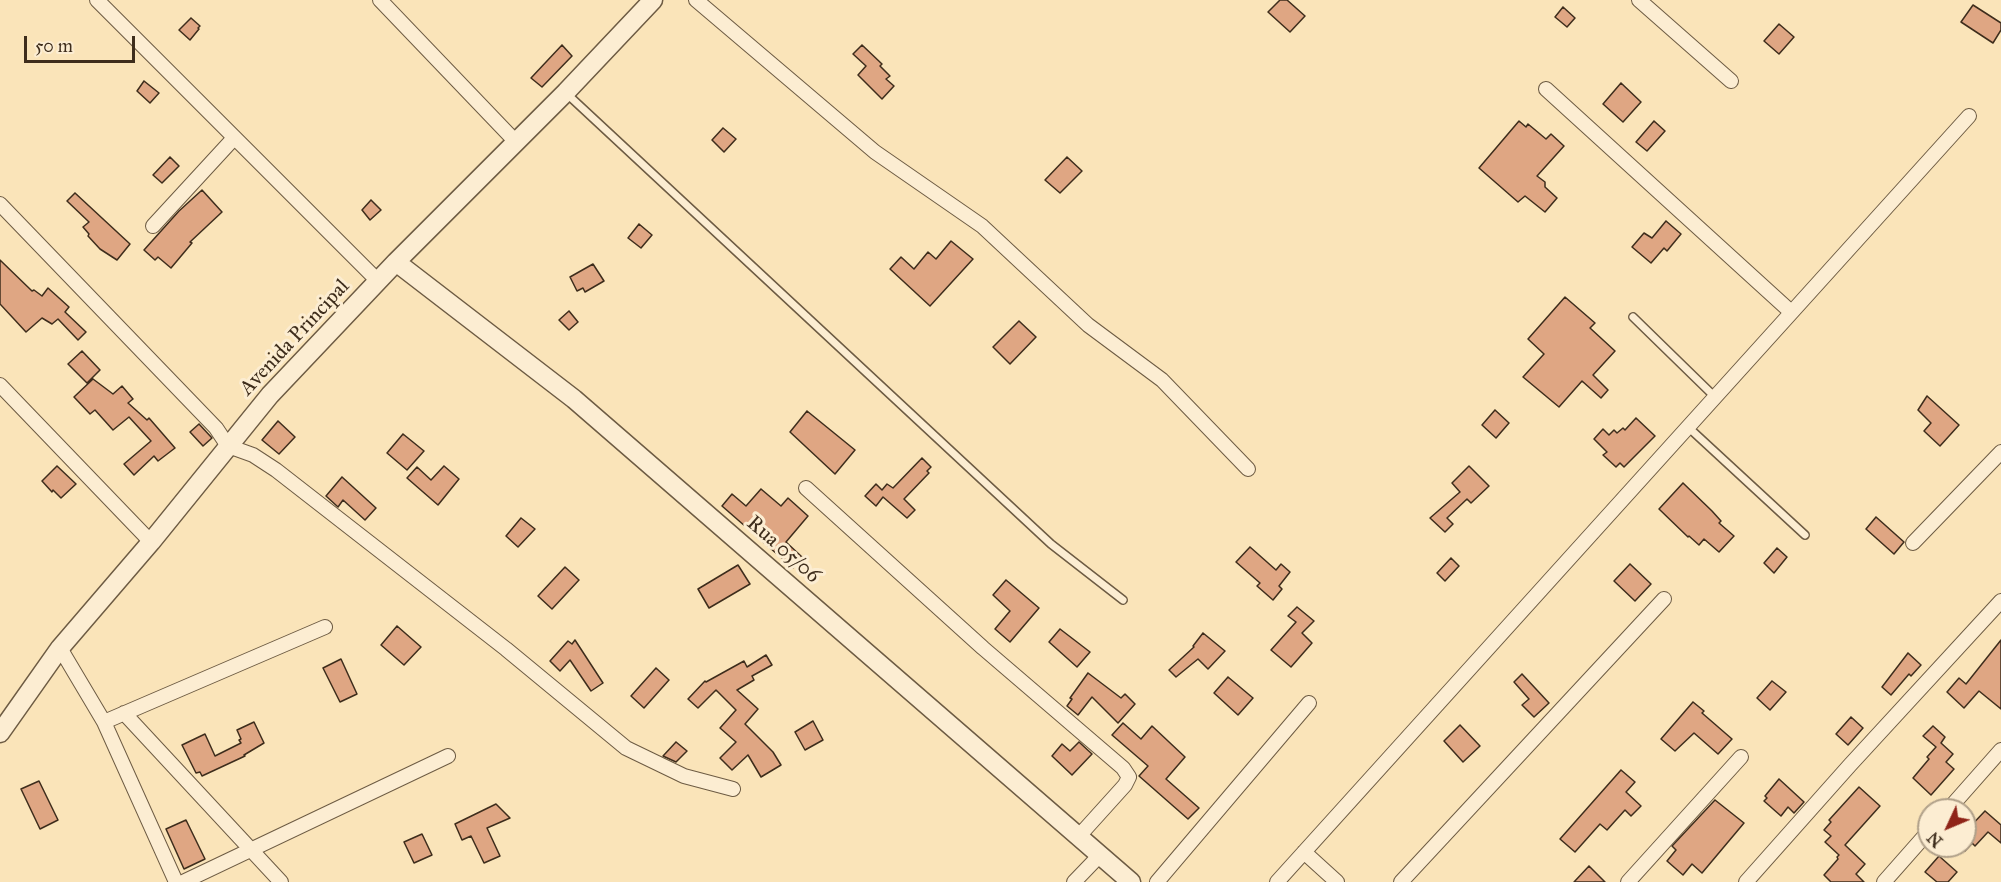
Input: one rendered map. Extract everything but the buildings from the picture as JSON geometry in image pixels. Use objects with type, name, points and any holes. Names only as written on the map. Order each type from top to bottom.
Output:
[{"type":"street","points":[[97,0],[378,282]]},
{"type":"street","points":[[380,0],[516,142]]},
{"type":"street","name":"Avenida Principal","points":[[0,733],[60,648],[270,395],[396,262],[566,92],[652,0]]},
{"type":"street","points":[[696,0],[875,152],[982,226],[1088,325],[1161,381],[1248,469]]},
{"type":"street","points":[[1639,0],[1731,81]]},
{"type":"street","points":[[1546,89],[1791,312]]},
{"type":"street","points":[[1277,882],[1969,116]]},
{"type":"street","points":[[153,226],[234,138]]},
{"type":"street","points":[[0,204],[216,428],[228,446],[254,455],[276,470],[506,649],[626,748],[684,776],[733,789]]},
{"type":"street","name":"Rua 05/06","points":[[396,262],[574,399],[1131,882]]},
{"type":"street","points":[[0,384],[150,542]]},
{"type":"street","points":[[1913,543],[2001,452]]},
{"type":"street","points":[[806,488],[983,648],[1123,768],[1129,777],[1125,785],[1079,836]]},
{"type":"street","points":[[1401,882],[1664,599]]},
{"type":"street","points":[[1746,882],[2001,601]]},
{"type":"street","points":[[104,722],[325,627]]},
{"type":"street","points":[[60,648],[104,722],[176,882]]},
{"type":"street","points":[[1157,882],[1309,703]]},
{"type":"street","points":[[124,713],[281,882]]},
{"type":"street","points":[[1959,798],[2001,750]]},
{"type":"street","points":[[183,882],[448,756]]},
{"type":"street","points":[[1628,882],[1741,757]]},
{"type":"street","points":[[1884,882],[1917,845]]},
{"type":"street","points":[[1304,852],[1337,882]]},
{"type":"street","points":[[1074,882],[1100,855]]},
{"type":"lane","points":[[566,92],[1051,544],[1123,600]]},
{"type":"lane","points":[[1633,316],[1715,397]]},
{"type":"lane","points":[[1688,427],[1805,535]]}]
